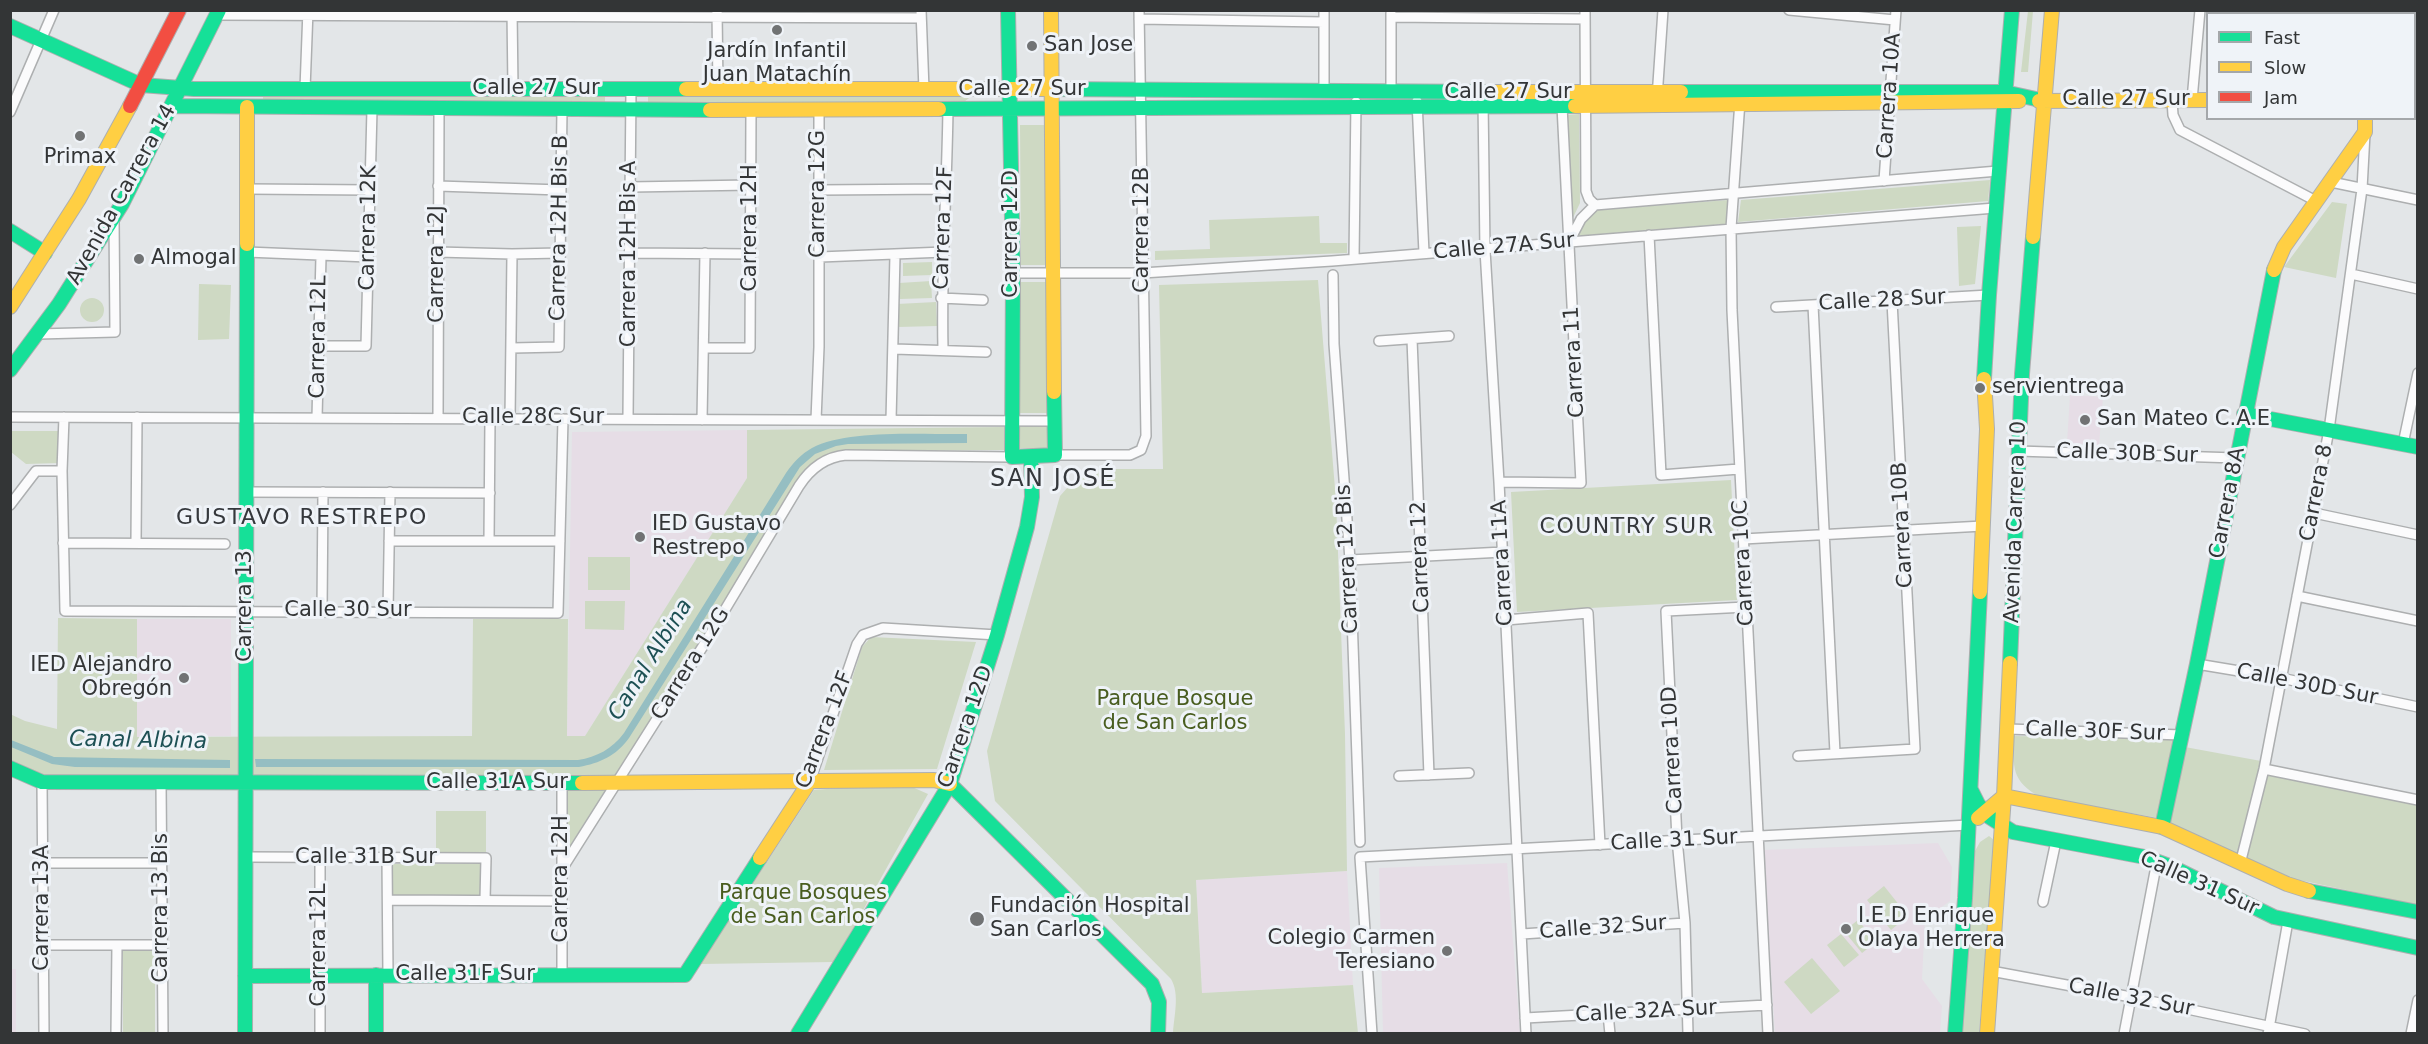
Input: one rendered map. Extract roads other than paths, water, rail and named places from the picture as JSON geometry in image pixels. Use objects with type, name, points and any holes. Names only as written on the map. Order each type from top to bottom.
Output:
[{"type":"main road","name":"Avenida Carrera 14","points":[[10,307],[71,213],[179,10]]},
{"type":"main road","name":"Carrera 12D","points":[[1008,10],[1013,273],[1012,457]]},
{"type":"main road","name":"Carrera 12D","points":[[1051,10],[1055,455]]},
{"type":"main road","name":"Avenida Carrera 10","points":[[1955,1034],[1969,825],[1983,526],[1987,429],[1984,371],[2003,97],[2012,10]]},
{"type":"main road","name":"Avenida Carrera 10","points":[[1987,1034],[2008,729],[2022,374],[2052,10]]},
{"type":"main road","name":"Avenida Carrera 14","points":[[10,370],[38,334],[114,217],[173,106],[218,13]]},
{"type":"main road","name":"Calle 27 Sur","points":[[10,26],[141,85],[181,88],[1416,92],[1562,106],[1585,100]]},
{"type":"main road","name":"Calle 27 Sur","points":[[173,106],[439,110],[562,108],[819,111],[948,108],[1417,106],[1482,100],[2003,97],[2045,101],[2206,100]]},
{"type":"main road","name":"Carrera 13","points":[[245,1034],[247,107]]},
{"type":"main road","name":"Carrera 8A","points":[[2162,827],[2197,664],[2274,265],[2284,247],[2331,182],[2365,125]]},
{"type":"main road","points":[[10,231],[45,253]]},
{"type":"main road","points":[[2244,414],[2418,447]]},
{"type":"main road","points":[[1012,457],[1055,455]]},
{"type":"main road","name":"Carrera 12D","points":[[798,1034],[950,784],[998,635],[1027,527],[1032,497],[1031,457]]},
{"type":"main road","points":[[10,768],[42,782]]},
{"type":"main road","name":"Calle 31A Sur","points":[[42,782],[615,783],[934,780],[950,784]]},
{"type":"main road","name":"Carrera 12F","points":[[686,975],[810,781]]},
{"type":"main road","points":[[950,784],[1152,984],[1159,996],[1161,1008],[1158,1034]]},
{"type":"main road","name":"Calle 31 Sur","points":[[1971,788],[1974,798],[1984,813],[2002,827],[2027,836],[2132,854],[2157,861],[2262,913],[2288,921],[2418,948]]},
{"type":"main road","points":[[1969,825],[2004,796]]},
{"type":"main road","name":"Calle 31 Sur","points":[[2004,796],[2162,827],[2240,864],[2301,889],[2418,912]]},
{"type":"main road","points":[[376,1034],[382,975]]},
{"type":"main road","name":"Calle 31F Sur","points":[[245,976],[686,975]]},
{"type":"street","points":[[10,112],[54,10]]},
{"type":"street","points":[[1324,10],[1324,92]]},
{"type":"street","points":[[1657,99],[1663,10]]},
{"type":"street","points":[[1789,10],[1895,15]]},
{"type":"street","points":[[2192,100],[2200,10]]},
{"type":"street","points":[[218,13],[921,14],[924,90]]},
{"type":"street","points":[[305,89],[308,13]]},
{"type":"street","points":[[512,14],[513,89]]},
{"type":"street","points":[[717,14],[718,90]]},
{"type":"street","points":[[1391,92],[1391,14],[1585,15],[1586,191],[1589,199],[1595,205]]},
{"type":"street","points":[[1139,15],[1324,22]]},
{"type":"street","name":"Carrera 12B","points":[[1055,455],[1130,455],[1142,450],[1146,436],[1139,15]]},
{"type":"street","name":"Carrera 10A","points":[[1884,181],[1895,15]]},
{"type":"street","name":"Carrera 12H Bis A","points":[[628,418],[631,89]]},
{"type":"street","points":[[1354,258],[1356,92]]},
{"type":"street","points":[[1416,92],[1424,254]]},
{"type":"street","name":"Carrera 10C","points":[[1740,98],[1731,228],[1739,469],[1760,837],[1768,1034]]},
{"type":"street","name":"Carrera 11A","points":[[1482,100],[1485,250],[1503,552],[1527,1034]]},
{"type":"street","points":[[2172,100],[2173,115],[2180,130],[2316,201]]},
{"type":"street","name":"Carrera 11","points":[[1499,482],[1581,483],[1562,106]]},
{"type":"street","name":"Carrera 12H Bis B","points":[[512,348],[559,347],[562,108]]},
{"type":"street","name":"Carrera 12F","points":[[943,349],[941,298],[947,189],[948,108]]},
{"type":"street","name":"Carrera 12K","points":[[318,346],[366,346],[372,109]]},
{"type":"street","name":"Carrera 12H","points":[[704,348],[750,348],[751,109]]},
{"type":"street","name":"Carrera 12J","points":[[438,418],[439,110]]},
{"type":"street","name":"Carrera 12G","points":[[816,420],[820,257],[819,111]]},
{"type":"street","name":"Carrera 8","points":[[2240,864],[2264,769],[2329,430],[2362,189],[2365,125]]},
{"type":"street","points":[[1568,242],[1581,219],[1595,205],[1998,171]]},
{"type":"street","points":[[2331,182],[2418,200]]},
{"type":"street","points":[[630,187],[751,185]]},
{"type":"street","points":[[438,186],[561,190]]},
{"type":"street","points":[[247,189],[370,190]]},
{"type":"street","points":[[819,190],[947,189]]},
{"type":"street","name":"Calle 27A Sur","points":[[1013,273],[1143,273],[1485,250],[1995,208]]},
{"type":"street","points":[[38,334],[115,332],[114,217]]},
{"type":"street","points":[[1649,235],[1661,475],[1739,469]]},
{"type":"street","points":[[247,252],[368,257]]},
{"type":"street","points":[[438,252],[560,253]]},
{"type":"street","points":[[820,257],[944,252]]},
{"type":"street","points":[[630,253],[750,254]]},
{"type":"street","points":[[702,420],[705,253]]},
{"type":"street","points":[[510,419],[512,254]]},
{"type":"street","points":[[891,420],[896,255]]},
{"type":"street","name":"Carrera 12L","points":[[317,418],[321,256]]},
{"type":"street","points":[[2350,274],[2418,289]]},
{"type":"street","name":"Carrera 12 Bis","points":[[1333,275],[1334,344],[1350,560],[1360,842]]},
{"type":"street","name":"Calle 28 Sur","points":[[1776,307],[1989,295]]},
{"type":"street","points":[[941,298],[983,300]]},
{"type":"street","name":"Carrera 10B","points":[[1835,753],[1915,749],[1892,301]]},
{"type":"street","points":[[1798,756],[1835,753],[1813,305]]},
{"type":"street","points":[[1379,341],[1449,336]]},
{"type":"street","name":"Carrera 12","points":[[1412,339],[1429,775]]},
{"type":"street","points":[[894,349],[986,352]]},
{"type":"street","points":[[2403,444],[2418,373]]},
{"type":"street","name":"Calle 28C Sur","points":[[10,417],[1055,421]]},
{"type":"street","points":[[64,417],[63,543],[225,544]]},
{"type":"street","points":[[136,542],[137,417]]},
{"type":"street","points":[[489,541],[490,419]]},
{"type":"street","points":[[389,541],[560,541],[563,419]]},
{"type":"street","name":"Calle 30B Sur","points":[[2018,451],[2236,458]]},
{"type":"street","name":"Carrera 12G","points":[[562,869],[705,643],[799,486],[822,462],[846,455],[1012,457]]},
{"type":"street","points":[[10,505],[36,471],[62,471]]},
{"type":"street","points":[[246,492],[490,493]]},
{"type":"street","points":[[322,611],[323,492]]},
{"type":"street","points":[[388,612],[390,492]]},
{"type":"street","points":[[2314,513],[2418,535]]},
{"type":"street","points":[[1743,539],[1983,526]]},
{"type":"street","name":"Calle 30 Sur","points":[[63,543],[65,610],[558,613],[560,541]]},
{"type":"street","points":[[1350,560],[1503,552]]},
{"type":"street","points":[[2297,596],[2418,621]]},
{"type":"street","name":"Carrera 10D","points":[[1688,1034],[1685,923],[1677,839],[1666,611],[1746,607]]},
{"type":"street","points":[[1506,620],[1588,613],[1600,845]]},
{"type":"street","name":"Carrera 12F","points":[[810,781],[857,644],[863,635],[883,628],[998,635]]},
{"type":"street","name":"Calle 30D Sur","points":[[2197,664],[2282,678],[2418,707]]},
{"type":"street","name":"Calle 30F Sur","points":[[2008,729],[2182,735]]},
{"type":"street","points":[[2264,769],[2418,800]]},
{"type":"street","points":[[1399,776],[1468,773]]},
{"type":"street","name":"Carrera 13A","points":[[42,782],[44,1034]]},
{"type":"street","name":"Carrera 13 Bis","points":[[161,782],[163,1034]]},
{"type":"street","name":"Carrera 12H","points":[[562,783],[562,975]]},
{"type":"street","name":"Calle 31 Sur","points":[[1372,1034],[1360,857],[1969,825]]},
{"type":"street","points":[[2043,903],[2056,841]]},
{"type":"street","name":"Calle 31B Sur","points":[[246,857],[486,858],[485,900]]},
{"type":"street","name":"Carrera 12L","points":[[320,858],[320,1034]]},
{"type":"street","points":[[382,975],[388,900],[387,858]]},
{"type":"street","points":[[2124,1034],[2157,861]]},
{"type":"street","points":[[43,863],[162,863]]},
{"type":"street","points":[[388,900],[562,901]]},
{"type":"street","points":[[2269,1030],[2288,921]]},
{"type":"street","name":"Calle 32 Sur","points":[[1522,934],[1685,923]]},
{"type":"street","points":[[44,945],[162,945]]},
{"type":"street","points":[[116,1034],[117,945]]},
{"type":"street","name":"Calle 32 Sur","points":[[1991,971],[2131,997],[2269,1030],[2305,1034]]},
{"type":"street","points":[[2411,1034],[2418,1000]]},
{"type":"street","name":"Calle 32A Sur","points":[[1525,1018],[1767,1005]]},
{"type":"street","points":[[1608,1014],[1610,1034]]},
{"type":"water","points":[[887,434],[967,434],[967,443],[836,446],[815,454],[800,467],[629,738],[619,750],[601,761],[579,767],[256,767],[255,759],[578,760],[592,757],[609,748],[624,733],[794,462],[812,448],[845,438]]},
{"type":"water","points":[[11,740],[54,757],[230,760],[230,768],[75,767],[52,764],[11,747]]},
{"type":"place","name":"Jardín Infantil Juan Matachín","points":[[777,30]]},
{"type":"place","name":"San Jose","points":[[1032,46]]},
{"type":"place","name":"Primax","points":[[80,136]]},
{"type":"place","name":"Almogal","points":[[139,259]]},
{"type":"place","name":"servientrega","points":[[1980,388]]},
{"type":"place","name":"San Mateo C.A.E","points":[[2085,420]]},
{"type":"place","name":"IED Gustavo Restrepo","points":[[640,537]]},
{"type":"place","name":"IED Alejandro Obregón","points":[[184,678]]},
{"type":"place","name":"Fundación Hospital San Carlos","points":[[977,919]]},
{"type":"place","name":"I.E.D Enrique Olaya Herrera","points":[[1846,929]]},
{"type":"place","name":"Colegio Carmen Teresiano","points":[[1447,951]]},
{"type":"district","name":"SAN JOSÉ","points":[[1053,480]]},
{"type":"district","name":"GUSTAVO RESTREPO","points":[[302,518]]},
{"type":"district","name":"COUNTRY SUR","points":[[1627,527]]},
{"type":"water label","name":"Canal Albina","points":[[651,660]]},
{"type":"water label","name":"Canal Albina","points":[[138,741]]},
{"type":"park label","name":"Parque Bosque de San Carlos","points":[[1175,712]]},
{"type":"park label","name":"Parque Bosques de San Carlos","points":[[803,906]]}]
